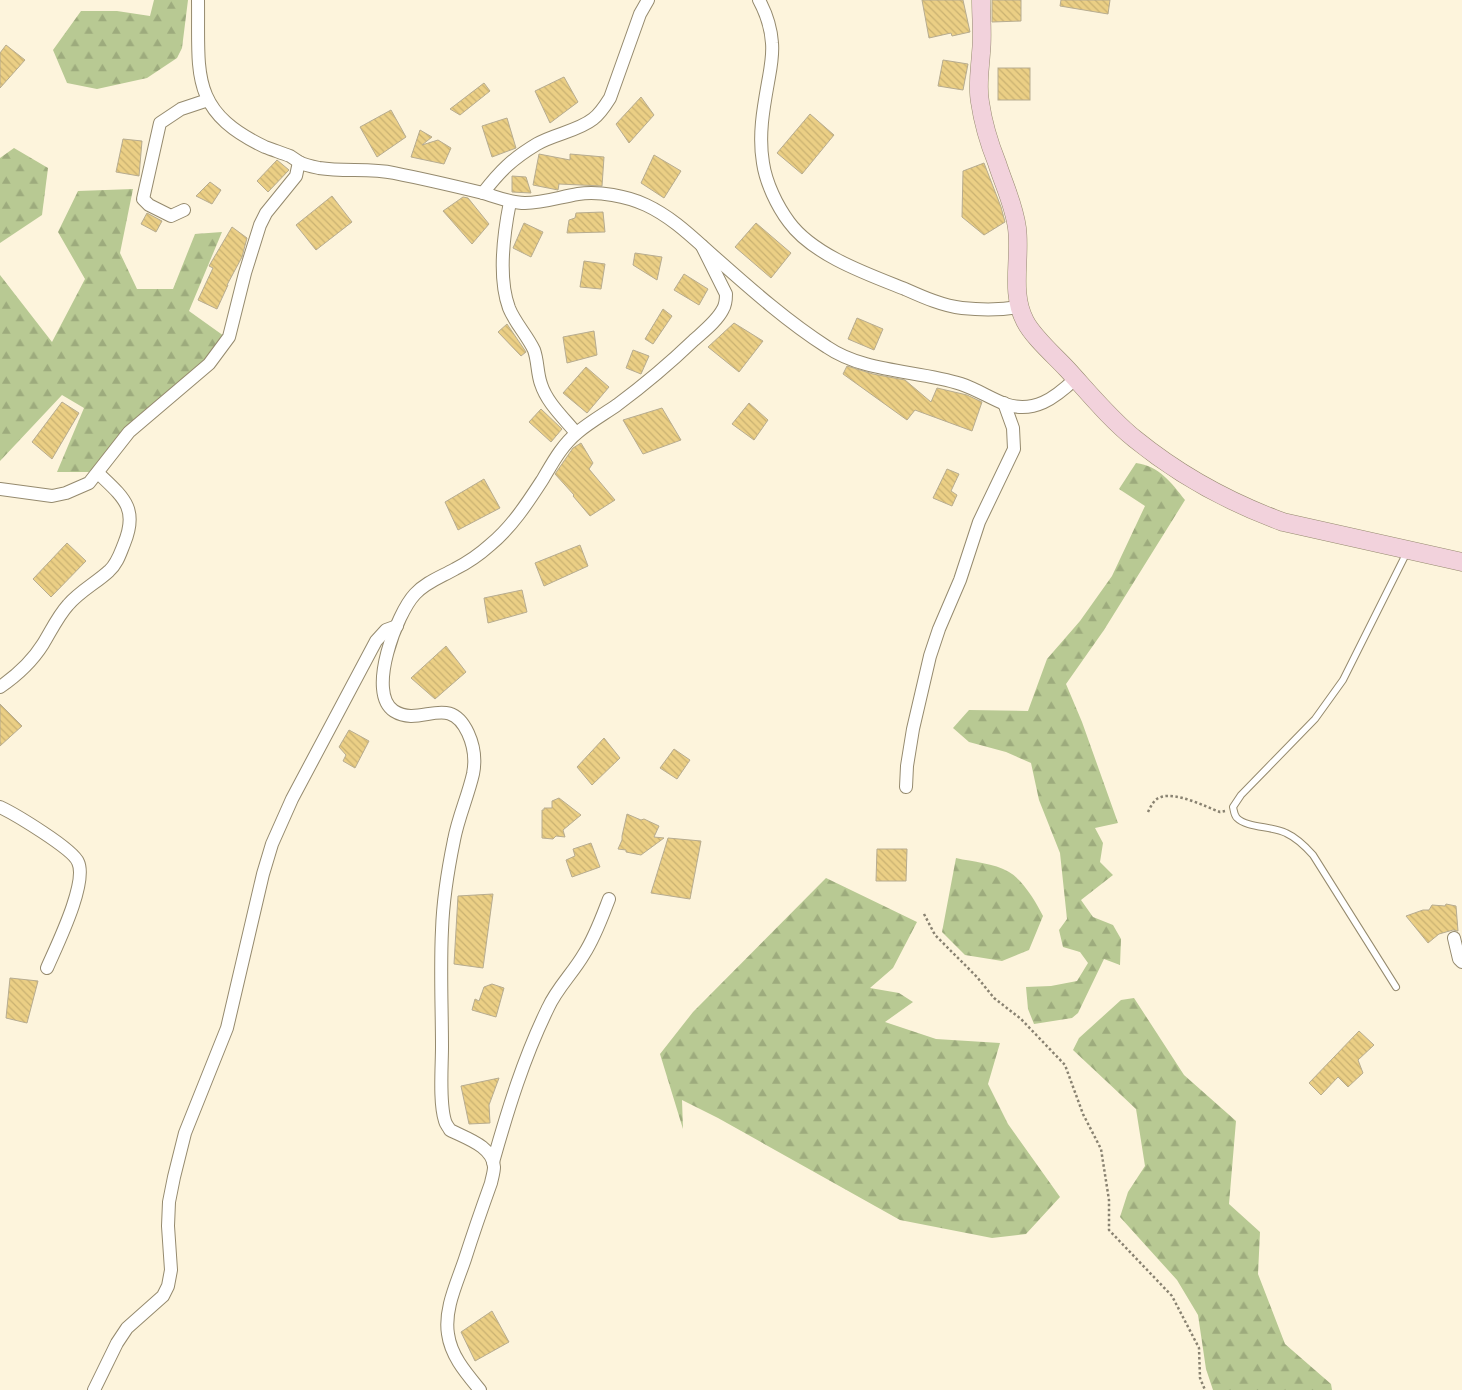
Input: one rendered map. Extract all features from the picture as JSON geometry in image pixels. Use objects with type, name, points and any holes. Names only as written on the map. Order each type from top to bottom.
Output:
[{"type":"street","points":[[198,0],[199,74],[202,87],[215,112],[229,126],[246,138],[295,158],[299,162],[320,168],[391,172],[483,193],[510,202],[546,202],[586,193],[629,199],[645,204],[685,230],[769,304],[828,349],[846,357],[870,365],[945,379],[982,392],[1004,404],[1018,407],[1035,407],[1046,402],[1076,379]]},
{"type":"street","points":[[483,193],[499,172],[511,161],[549,138],[592,120],[602,110],[610,98],[630,40],[648,0]]},
{"type":"street","points":[[759,0],[769,24],[772,43],[772,58],[760,139],[763,165],[774,195],[789,222],[812,243],[847,265],[929,299],[961,308],[1005,309],[1019,307]]},
{"type":"street","points":[[981,0],[982,44],[979,97],[990,145],[1016,220],[1018,243],[1017,290],[1019,307],[1025,322],[1104,410],[1136,440],[1222,496],[1255,512],[1283,522],[1462,562]]},
{"type":"street","points":[[184,210],[171,216],[149,205],[143,199],[160,123],[181,109],[208,100]]},
{"type":"street","points":[[0,489],[52,496],[80,488],[89,483],[98,474],[118,444],[129,432],[209,364],[229,337],[245,273],[260,225],[266,213],[296,176],[299,162]]},
{"type":"street","points":[[510,202],[504,237],[504,288],[508,306],[535,354],[540,383],[545,394],[576,433]]},
{"type":"street","points":[[480,1390],[463,1370],[454,1354],[448,1334],[447,1321],[453,1292],[491,1183],[494,1166],[489,1154],[482,1146],[450,1130],[444,1119],[442,1103],[442,929],[453,842],[475,762],[472,742],[463,723],[457,716],[448,712],[407,715],[395,712],[387,704],[382,683],[387,655],[408,602],[421,588],[489,546],[505,530],[529,499],[556,456],[576,433],[617,405],[674,359],[710,325],[722,310],[726,302],[726,294],[702,246]]},
{"type":"street","points":[[906,787],[907,766],[913,729],[930,656],[939,629],[960,580],[979,522],[1014,449],[1013,428],[1004,404]]},
{"type":"street","points":[[0,687],[23,668],[42,646],[67,606],[81,592],[108,572],[114,566],[121,553],[129,532],[130,513],[126,502],[98,474]]},
{"type":"street","points":[[94,1390],[116,1343],[127,1328],[163,1296],[168,1286],[171,1270],[168,1226],[169,1202],[174,1177],[185,1133],[227,1028],[263,874],[272,844],[292,799],[376,640],[386,630],[397,626]]},
{"type":"street","points":[[0,807],[28,823],[66,850],[74,856],[80,865],[79,884],[68,920],[47,968]]},
{"type":"street","points":[[493,1162],[519,1076],[541,1022],[557,991],[592,940],[609,899]]},
{"type":"street","points":[[1454,938],[1459,959],[1462,962]]},
{"type":"lane","points":[[1396,986],[1365,935],[1302,843],[1274,828],[1247,823],[1237,818],[1234,807],[1241,794],[1315,719],[1343,680],[1408,549]]},
{"type":"path","points":[[1148,812],[1154,802],[1161,797],[1180,797],[1220,812],[1234,811]]},
{"type":"path","points":[[924,914],[935,935],[978,977],[994,998],[1021,1019],[1065,1064],[1083,1114],[1101,1150],[1109,1200],[1109,1230],[1172,1296],[1199,1348],[1200,1378],[1205,1390]]},
{"type":"green space","points":[[154,0],[188,0],[182,48],[177,58],[147,78],[97,89],[67,83],[53,50],[81,11],[117,11],[150,16]]},
{"type":"green space","points":[[14,148],[48,168],[42,215],[0,243],[0,158]]},
{"type":"green space","points":[[133,189],[120,253],[137,289],[173,289],[195,234],[222,232],[189,311],[224,336],[219,348],[89,472],[57,472],[84,408],[62,395],[0,461],[0,275],[52,342],[85,279],[58,232],[78,191]]},
{"type":"green space","points":[[1136,463],[1158,471],[1185,500],[1104,630],[1066,684],[1082,722],[1118,823],[1095,828],[1103,843],[1100,862],[1113,875],[1081,900],[1093,917],[1113,925],[1121,939],[1120,965],[1104,959],[1078,1013],[1072,1018],[1034,1024],[1028,1009],[1026,987],[1051,986],[1077,981],[1088,963],[1080,952],[1063,947],[1059,930],[1067,919],[1060,853],[1039,800],[1031,763],[1006,752],[969,742],[953,728],[969,710],[1028,711],[1047,659],[1080,621],[1112,576],[1145,506],[1119,489]]},
{"type":"green space","points":[[956,858],[1003,869],[1024,886],[1043,916],[1029,950],[1002,961],[965,955],[942,932]]},
{"type":"green space","points":[[826,878],[917,922],[893,968],[870,988],[899,993],[913,1002],[885,1022],[936,1039],[1000,1043],[988,1084],[1008,1124],[1060,1197],[1026,1234],[992,1238],[900,1220],[718,1118],[682,1100],[683,1129],[660,1054],[693,1012]]},
{"type":"green space","points":[[1134,998],[1184,1075],[1236,1121],[1229,1204],[1260,1232],[1258,1274],[1285,1344],[1331,1384],[1332,1390],[1213,1390],[1206,1369],[1198,1315],[1177,1280],[1120,1217],[1128,1192],[1145,1166],[1136,1109],[1073,1050],[1079,1038],[1121,1000]]},
{"type":"building","points":[[922,0],[963,0],[970,32],[952,36],[951,33],[929,38]]},
{"type":"building","points":[[992,0],[1021,0],[1021,21],[992,22]]},
{"type":"building","points":[[1061,0],[1110,0],[1108,14],[1060,6]]},
{"type":"building","points":[[6,45],[25,60],[0,88],[0,53]]},
{"type":"building","points":[[943,60],[968,64],[963,90],[938,86]]},
{"type":"building","points":[[998,68],[1030,68],[1030,100],[998,100]]},
{"type":"building","points":[[564,77],[578,102],[550,123],[535,91]]},
{"type":"building","points":[[484,83],[490,91],[460,115],[450,109]]},
{"type":"building","points":[[641,97],[654,115],[629,143],[616,124]]},
{"type":"building","points":[[391,110],[406,137],[377,157],[360,127]]},
{"type":"building","points":[[810,114],[834,135],[802,174],[777,153]]},
{"type":"building","points":[[507,118],[516,148],[492,157],[482,126]]},
{"type":"building","points":[[420,130],[432,137],[422,145],[438,140],[451,148],[444,164],[411,157]]},
{"type":"building","points":[[123,139],[142,141],[139,176],[116,172]]},
{"type":"building","points":[[539,154],[570,160],[570,154],[604,157],[602,186],[559,184],[558,190],[533,185]]},
{"type":"building","points":[[654,155],[681,171],[664,198],[641,183]]},
{"type":"building","points":[[277,160],[289,170],[268,192],[257,181]]},
{"type":"building","points":[[984,163],[1005,222],[984,235],[962,217],[963,171]]},
{"type":"building","points":[[512,176],[526,177],[531,193],[512,192]]},
{"type":"building","points":[[210,182],[221,190],[212,204],[196,196]]},
{"type":"building","points":[[332,196],[352,222],[316,250],[296,225]]},
{"type":"building","points":[[463,197],[468,198],[489,224],[472,244],[443,211]]},
{"type":"building","points":[[603,212],[605,232],[567,233],[569,220],[575,218],[576,213]]},
{"type":"building","points":[[147,213],[162,221],[156,232],[141,224]]},
{"type":"building","points":[[524,223],[543,232],[531,257],[513,248]]},
{"type":"building","points":[[756,223],[791,253],[771,278],[735,247]]},
{"type":"building","points":[[232,227],[247,238],[242,257],[217,309],[198,300],[213,268],[209,266]]},
{"type":"building","points":[[635,253],[662,257],[657,280],[633,265]]},
{"type":"building","points":[[584,261],[605,264],[601,289],[580,287]]},
{"type":"building","points":[[684,274],[708,289],[699,305],[674,290]]},
{"type":"building","points":[[663,309],[672,316],[653,344],[645,339]]},
{"type":"building","points":[[857,318],[883,329],[874,350],[848,339]]},
{"type":"building","points":[[734,323],[763,341],[739,372],[708,347]]},
{"type":"building","points":[[507,324],[526,352],[521,356],[498,332]]},
{"type":"building","points":[[594,331],[597,355],[567,363],[563,337]]},
{"type":"building","points":[[633,350],[649,356],[641,374],[626,368]]},
{"type":"building","points":[[847,366],[873,374],[905,380],[931,402],[937,388],[967,395],[982,402],[972,431],[915,410],[907,420],[843,374]]},
{"type":"building","points":[[586,367],[609,387],[587,413],[563,393]]},
{"type":"building","points":[[62,402],[79,413],[52,459],[32,442]]},
{"type":"building","points":[[749,403],[768,420],[754,440],[732,424]]},
{"type":"building","points":[[662,408],[681,440],[643,454],[623,420]]},
{"type":"building","points":[[541,409],[562,429],[551,442],[529,422]]},
{"type":"building","points":[[581,443],[593,463],[589,469],[615,500],[590,516],[555,474],[573,448]]},
{"type":"building","points":[[947,469],[959,474],[951,491],[957,495],[952,506],[933,498]]},
{"type":"building","points":[[484,479],[500,508],[458,530],[445,502]]},
{"type":"building","points":[[67,543],[86,561],[51,597],[33,579]]},
{"type":"building","points":[[580,545],[588,566],[544,586],[535,563]]},
{"type":"building","points":[[522,590],[527,612],[488,623],[484,598]]},
{"type":"building","points":[[446,646],[466,672],[435,699],[411,678]]},
{"type":"building","points":[[0,704],[22,726],[0,746]]},
{"type":"building","points":[[349,730],[369,741],[355,768],[343,761],[346,755],[339,747]]},
{"type":"building","points":[[604,738],[620,758],[592,785],[577,767]]},
{"type":"building","points":[[674,749],[690,760],[677,779],[660,768]]},
{"type":"building","points":[[559,798],[581,815],[563,830],[565,837],[542,838],[542,810],[544,808],[552,808],[552,801]]},
{"type":"building","points":[[627,814],[659,826],[654,837],[664,838],[641,855],[618,849],[622,840]]},
{"type":"building","points":[[668,838],[701,841],[690,899],[651,893]]},
{"type":"building","points":[[591,843],[600,867],[572,877],[566,860],[575,856],[573,849]]},
{"type":"building","points":[[877,849],[907,849],[906,881],[876,881]]},
{"type":"building","points":[[493,894],[483,968],[454,964],[458,896]]},
{"type":"building","points":[[1446,904],[1456,906],[1458,931],[1453,930],[1439,934],[1428,943],[1406,916],[1423,910],[1429,910],[1432,905],[1445,906]]},
{"type":"building","points":[[10,978],[38,981],[27,1023],[6,1018]]},
{"type":"building","points":[[492,984],[504,988],[496,1017],[472,1010],[475,999],[479,1001],[484,987]]},
{"type":"building","points":[[1359,1031],[1374,1045],[1358,1060],[1363,1073],[1348,1087],[1338,1077],[1321,1095],[1309,1083]]},
{"type":"building","points":[[499,1078],[489,1105],[490,1123],[469,1124],[461,1086]]},
{"type":"building","points":[[492,1311],[509,1342],[475,1361],[461,1332]]}]
